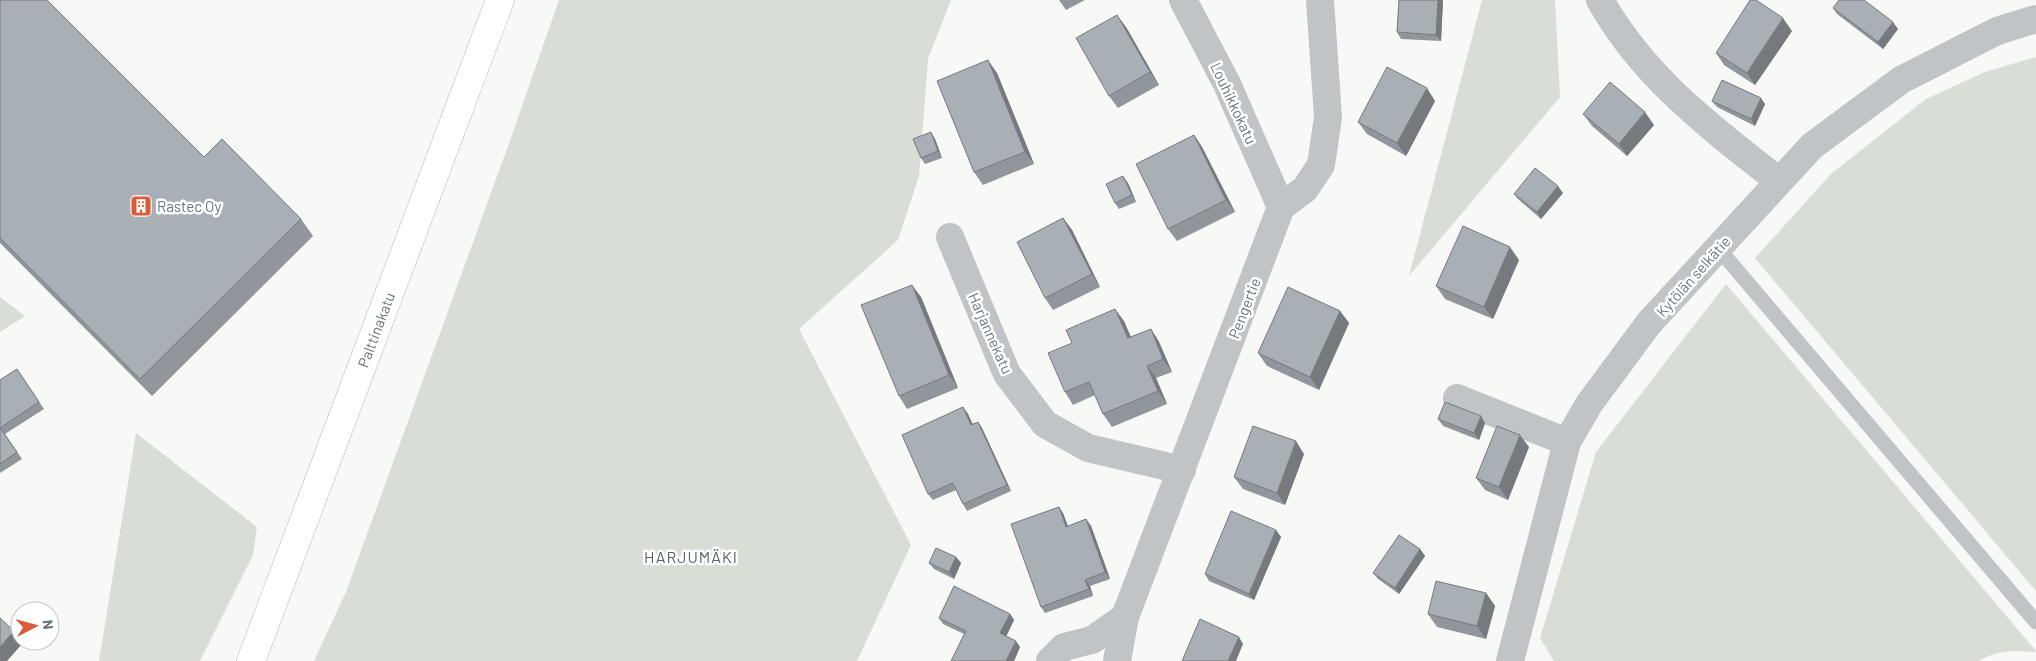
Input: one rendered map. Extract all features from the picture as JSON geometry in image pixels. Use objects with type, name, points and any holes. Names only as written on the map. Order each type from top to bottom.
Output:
[{"type":"street","name":"Palttinakatu","points":[[251,661],[500,0]]},
{"type":"street","name":"Louhikkokatu","points":[[1183,0],[1227,84],[1281,207]]},
{"type":"street","points":[[1281,207],[1305,188],[1321,164],[1328,117],[1320,0]]},
{"type":"street","points":[[1600,0],[1613,24],[1657,79],[1698,118],[1780,181]]},
{"type":"street","name":"Kytölän selkätie","points":[[1510,661],[1567,442],[1589,404],[1650,323],[1812,146],[1901,80],[1997,31],[2036,19]]},
{"type":"street","name":"Pengertie","points":[[1117,661],[1125,617],[1281,207]]},
{"type":"street","name":"Harjannekatu","points":[[950,238],[1007,374],[1045,424],[1088,448],[1182,470]]},
{"type":"street","points":[[1457,398],[1567,442]]},
{"type":"street","points":[[1050,661],[1064,647],[1092,640],[1125,617]]},
{"type":"lane","points":[[1718,248],[2036,622]]},
{"type":"shaded area","points":[[559,0],[951,0],[928,59],[919,176],[898,240],[799,329],[911,545],[857,661],[314,661],[346,592]]},
{"type":"shaded area","points":[[1482,0],[1555,0],[1560,97],[1409,276]]},
{"type":"shaded area","points":[[2036,57],[2036,591],[1755,258],[1832,173],[1926,99],[1985,72]]},
{"type":"shaded area","points":[[1726,284],[2036,652],[2013,651],[1993,654],[1979,661],[1554,661],[1540,638],[1596,452]]},
{"type":"shaded area","points":[[0,297],[25,316],[0,332]]},
{"type":"shaded area","points":[[136,433],[257,527],[253,555],[200,661],[99,661]]},
{"type":"building","name":"Rastec Oy","points":[[0,0],[47,0],[204,157],[222,139],[301,219],[140,379],[0,238]]},
{"type":"building","points":[[1399,0],[1438,0],[1436,35],[1397,32]]},
{"type":"building","points":[[1750,0],[1756,0],[1783,18],[1747,73],[1716,53]]},
{"type":"building","points":[[1839,0],[1864,0],[1893,22],[1878,42],[1833,8]]},
{"type":"building","points":[[1117,15],[1150,72],[1109,96],[1076,38]]},
{"type":"building","points":[[988,60],[1025,152],[974,172],[937,81]]},
{"type":"building","points":[[1387,67],[1427,88],[1397,143],[1358,122]]},
{"type":"building","points":[[1722,80],[1761,98],[1751,119],[1712,101]]},
{"type":"building","points":[[1610,82],[1645,112],[1619,144],[1583,114]]},
{"type":"building","points":[[931,132],[938,151],[921,158],[913,139]]},
{"type":"building","points":[[1194,135],[1226,200],[1168,229],[1136,164]]},
{"type":"building","points":[[1535,168],[1558,186],[1537,212],[1514,194]]},
{"type":"building","points":[[1123,176],[1132,195],[1115,203],[1106,184]]},
{"type":"building","points":[[1063,218],[1092,274],[1045,298],[1017,242]]},
{"type":"building","points":[[1463,226],[1510,247],[1484,307],[1436,286]]},
{"type":"building","points":[[912,285],[949,375],[899,396],[861,305]]},
{"type":"building","points":[[1288,287],[1340,311],[1310,377],[1258,353]]},
{"type":"building","points":[[1115,309],[1128,338],[1151,329],[1163,359],[1147,366],[1158,391],[1103,414],[1089,382],[1065,392],[1048,353],[1072,343],[1066,330]]},
{"type":"building","points":[[17,369],[39,402],[0,428],[0,380]]},
{"type":"building","points":[[1445,402],[1481,416],[1474,433],[1438,419]]},
{"type":"building","points":[[963,407],[971,425],[978,422],[1007,485],[963,504],[953,483],[928,494],[902,435]]},
{"type":"building","points":[[1253,426],[1296,441],[1277,493],[1234,477]]},
{"type":"building","points":[[1497,426],[1520,435],[1499,487],[1476,478]]},
{"type":"building","points":[[0,428],[17,452],[0,464]]},
{"type":"building","points":[[1059,507],[1066,527],[1086,519],[1105,572],[1085,580],[1089,589],[1041,607],[1011,524]]},
{"type":"building","points":[[1231,511],[1276,530],[1249,594],[1205,574]]},
{"type":"building","points":[[1399,535],[1420,549],[1395,588],[1373,573]]},
{"type":"building","points":[[936,548],[956,557],[949,572],[929,563]]},
{"type":"building","points":[[1436,581],[1486,593],[1477,626],[1428,614]]},
{"type":"building","points":[[954,586],[1010,614],[1000,633],[1016,641],[1006,661],[951,661],[966,631],[939,618]]},
{"type":"building","points":[[0,618],[10,627],[10,636],[0,647]]},
{"type":"building","points":[[1200,619],[1239,637],[1228,661],[1182,661]]},
{"type":"place","name":"Rastec Oy","points":[[141,206]]},
{"type":"district","name":"HARJUMÄKI","points":[[691,556]]}]
